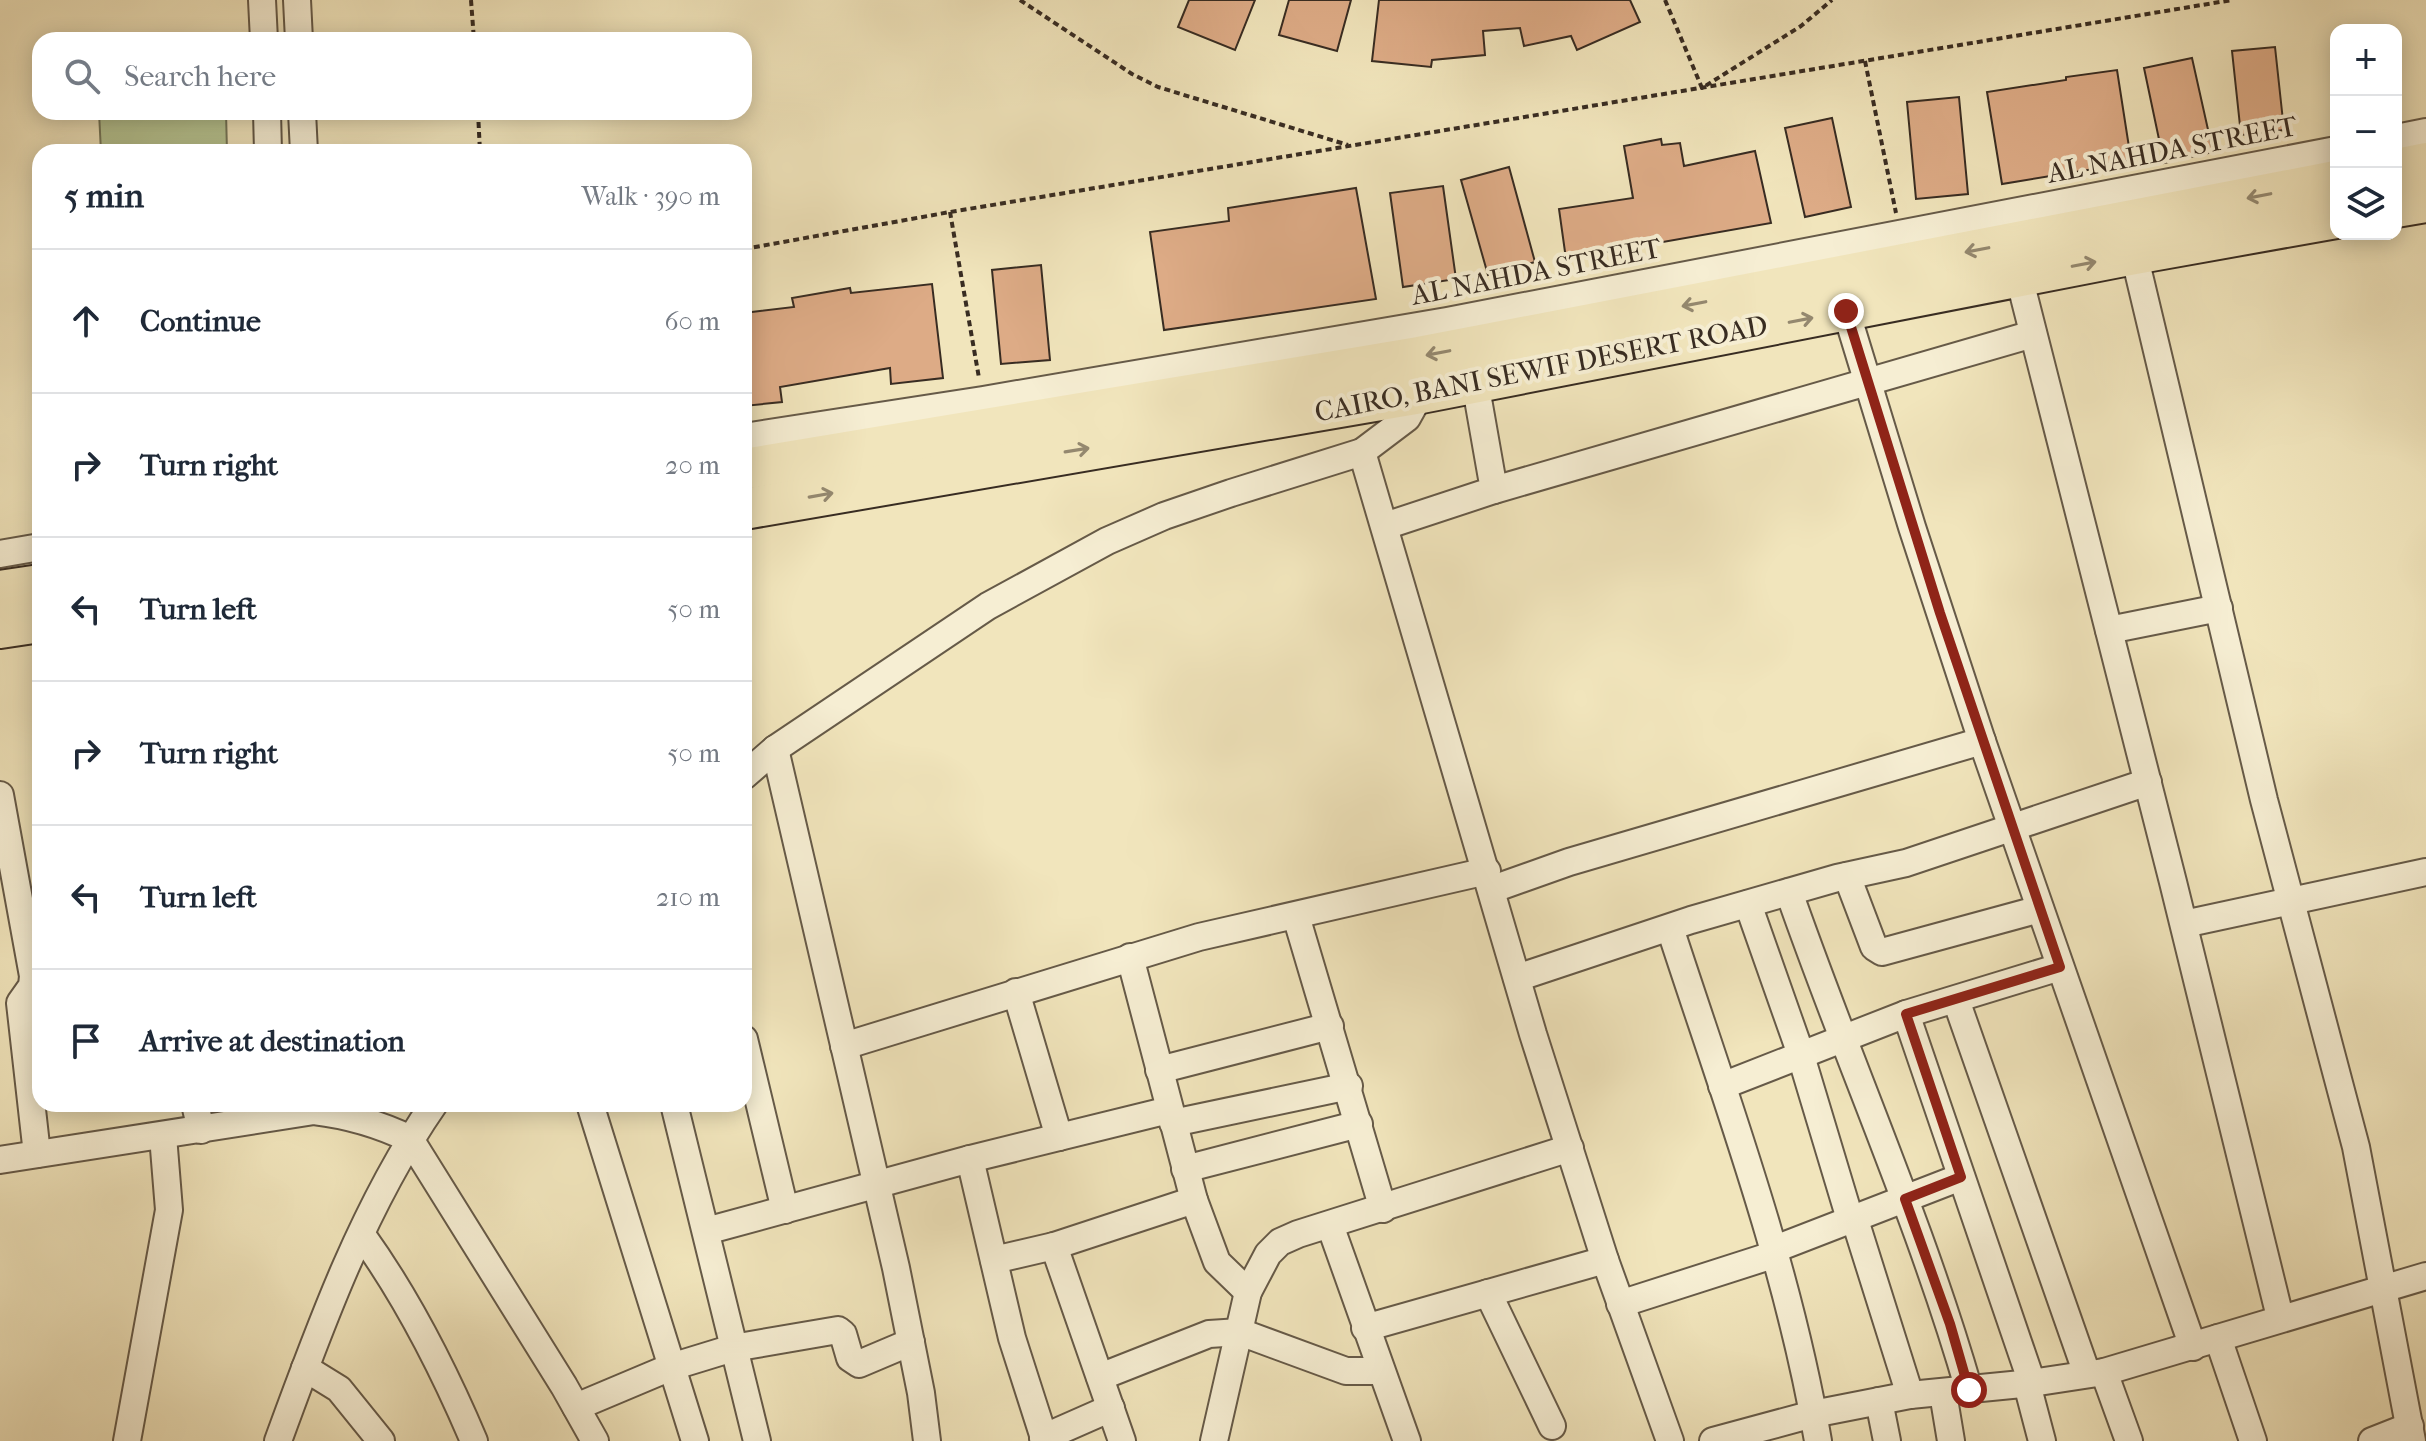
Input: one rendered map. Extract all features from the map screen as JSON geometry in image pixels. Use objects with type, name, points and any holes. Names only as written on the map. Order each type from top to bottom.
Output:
[{"type":"main road","points":[[2401,168],[2426,163]]},
{"type":"main road","name":"CAIRO, BANI SEWIF DESERT ROAD","points":[[752,468],[1419,357],[2330,182]]},
{"type":"main road","points":[[2402,206],[2426,202]]},
{"type":"main road","name":"CAIRO, BANI SEWIF DESERT ROAD","points":[[752,508],[1421,393],[2134,254],[2330,219]]},
{"type":"main road","points":[[0,591],[32,586]]},
{"type":"main road","points":[[0,628],[32,623]]},
{"type":"street","points":[[262,0],[264,32]]},
{"type":"street","points":[[297,0],[299,32]]},
{"type":"street","points":[[267,120],[268,144]]},
{"type":"street","points":[[302,120],[304,144]]},
{"type":"street","points":[[2402,137],[2426,132]]},
{"type":"street","name":"AL NAHDA STREET","points":[[752,436],[983,400],[1432,323],[2330,151]]},
{"type":"street","points":[[2134,254],[2264,800],[2356,1147],[2382,1287],[2414,1424],[2372,1441]]},
{"type":"street","points":[[2019,277],[2184,924],[2280,1317]]},
{"type":"street","points":[[1846,311],[1982,741],[2193,1347]]},
{"type":"street","points":[[1385,526],[1494,490],[2033,334]]},
{"type":"street","points":[[1475,382],[1494,490]]},
{"type":"street","points":[[752,769],[775,749],[988,606],[1107,541],[1231,493],[1362,452],[1407,418],[1421,393]]},
{"type":"street","points":[[1362,452],[1517,978],[1605,1260],[1670,1441]]},
{"type":"street","points":[[0,554],[32,548]]},
{"type":"street","points":[[2109,630],[2219,608]]},
{"type":"street","points":[[844,1046],[1199,937],[1569,862],[1982,741]]},
{"type":"street","points":[[775,749],[877,1186],[911,1342],[927,1441]]},
{"type":"street","points":[[1517,978],[1748,904],[1906,863],[2148,782]]},
{"type":"street","points":[[0,795],[32,971]]},
{"type":"street","points":[[2184,924],[2426,872]]},
{"type":"street","points":[[1847,876],[1874,947],[1882,952],[2040,909]]},
{"type":"street","points":[[1789,892],[1905,1199],[1950,1324],[1969,1390]]},
{"type":"street","points":[[1748,904],[1910,1395]]},
{"type":"street","points":[[1296,916],[1349,1086],[1383,1209]]},
{"type":"street","points":[[1670,928],[1776,1252],[1794,1319],[1818,1441]]},
{"type":"street","points":[[1130,957],[1194,1200],[1217,1262],[1248,1292]]},
{"type":"street","points":[[1722,1086],[1906,1014],[2060,967]]},
{"type":"street","points":[[32,986],[20,1003],[32,1110]]},
{"type":"street","points":[[1016,992],[1059,1137]]},
{"type":"street","points":[[1956,1000],[2030,1219],[2096,1373],[2129,1441]]},
{"type":"street","points":[[1906,1014],[2029,1384],[2042,1441]]},
{"type":"street","points":[[1159,1070],[1330,1026]]},
{"type":"street","points":[[752,1072],[785,1210]]},
{"type":"street","points":[[706,1231],[1059,1137],[1349,1086]]},
{"type":"street","points":[[32,1112],[37,1154]]},
{"type":"street","points":[[197,1112],[201,1130]]},
{"type":"street","points":[[0,1160],[201,1130],[291,1112]]},
{"type":"street","points":[[331,1112],[410,1139],[595,1441]]},
{"type":"street","points":[[278,1441],[305,1368],[362,1235],[410,1139],[429,1112]]},
{"type":"street","points":[[592,1112],[695,1441]]},
{"type":"street","points":[[676,1112],[757,1441]]},
{"type":"street","points":[[1185,1169],[1359,1124]]},
{"type":"street","points":[[127,1441],[169,1210],[163,1136]]},
{"type":"street","points":[[1208,1438],[1240,1332],[1248,1292],[1268,1254],[1280,1242],[1570,1148]]},
{"type":"street","points":[[970,1159],[1012,1338],[1044,1440],[1111,1408]]},
{"type":"street","points":[[1620,1304],[1776,1252],[1852,1218],[1961,1177]]},
{"type":"street","points":[[994,1260],[1054,1246],[1194,1200]]},
{"type":"street","points":[[1330,1225],[1407,1441]]},
{"type":"street","points":[[362,1235],[391,1275],[425,1336],[474,1441]]},
{"type":"street","points":[[1054,1246],[1122,1441]]},
{"type":"street","points":[[1365,1328],[1605,1260]]},
{"type":"street","points":[[1713,1441],[1813,1414],[1910,1395],[2029,1384],[2096,1373],[2193,1347],[2280,1317],[2426,1276]]},
{"type":"street","points":[[1488,1293],[1552,1426]]},
{"type":"street","points":[[576,1407],[671,1367],[733,1348],[838,1330],[843,1334],[852,1361],[859,1364],[911,1342]]},
{"type":"street","points":[[1100,1377],[1209,1334],[1240,1332],[1346,1371],[1381,1371]]},
{"type":"street","points":[[2218,1338],[2253,1441]]},
{"type":"street","points":[[305,1368],[339,1389],[381,1441]]},
{"type":"street","points":[[1943,1393],[1951,1441]]},
{"type":"street","points":[[1879,1401],[1887,1441]]},
{"type":"path","points":[[471,0],[473,32]]},
{"type":"path","points":[[1020,0],[1132,74],[1158,87],[1351,146]]},
{"type":"path","points":[[1665,0],[1702,88]]},
{"type":"path","points":[[1702,88],[1801,26],[1832,0]]},
{"type":"path","points":[[752,248],[950,212],[2232,0]]},
{"type":"path","points":[[1865,61],[1901,235]]},
{"type":"path","points":[[478,120],[480,144]]},
{"type":"path","points":[[950,212],[983,400]]},
{"type":"green space","points":[[99,120],[226,120],[227,144],[101,144]]},
{"type":"building","points":[[1189,0],[1255,0],[1235,50],[1178,27]]},
{"type":"building","points":[[1289,0],[1351,0],[1337,51],[1279,35]]},
{"type":"building","points":[[1379,0],[1630,0],[1640,22],[1577,50],[1571,36],[1524,46],[1520,28],[1483,31],[1485,55],[1432,60],[1431,67],[1372,61]]},
{"type":"building","points":[[2275,47],[2284,130],[2241,135],[2232,51]]},
{"type":"building","points":[[2192,58],[2213,152],[2164,163],[2144,68]]},
{"type":"building","points":[[2117,70],[2131,160],[2002,184],[1987,92]]},
{"type":"building","points":[[1959,97],[1968,194],[1916,199],[1907,102]]},
{"type":"building","points":[[1832,118],[1851,207],[1805,217],[1785,128]]},
{"type":"building","points":[[1661,139],[1662,145],[1680,143],[1684,166],[1755,151],[1771,223],[1566,259],[1559,209],[1633,198],[1624,146]]},
{"type":"building","points":[[1509,167],[1535,262],[1488,275],[1461,180]]},
{"type":"building","points":[[1443,186],[1456,279],[1403,287],[1390,193]]},
{"type":"building","points":[[1356,188],[1376,299],[1164,330],[1150,232],[1229,221],[1228,208]]},
{"type":"building","points":[[1041,265],[1050,360],[1001,364],[992,270]]},
{"type":"building","points":[[932,284],[943,378],[891,384],[890,368],[780,387],[782,402],[752,405],[752,312],[794,307],[792,298],[850,288],[851,293]]},
{"type":"route","points":[[1846,311],[1940,613],[2060,967],[1906,1014],[1961,1177],[1905,1199],[1950,1324],[1969,1390]]}]
